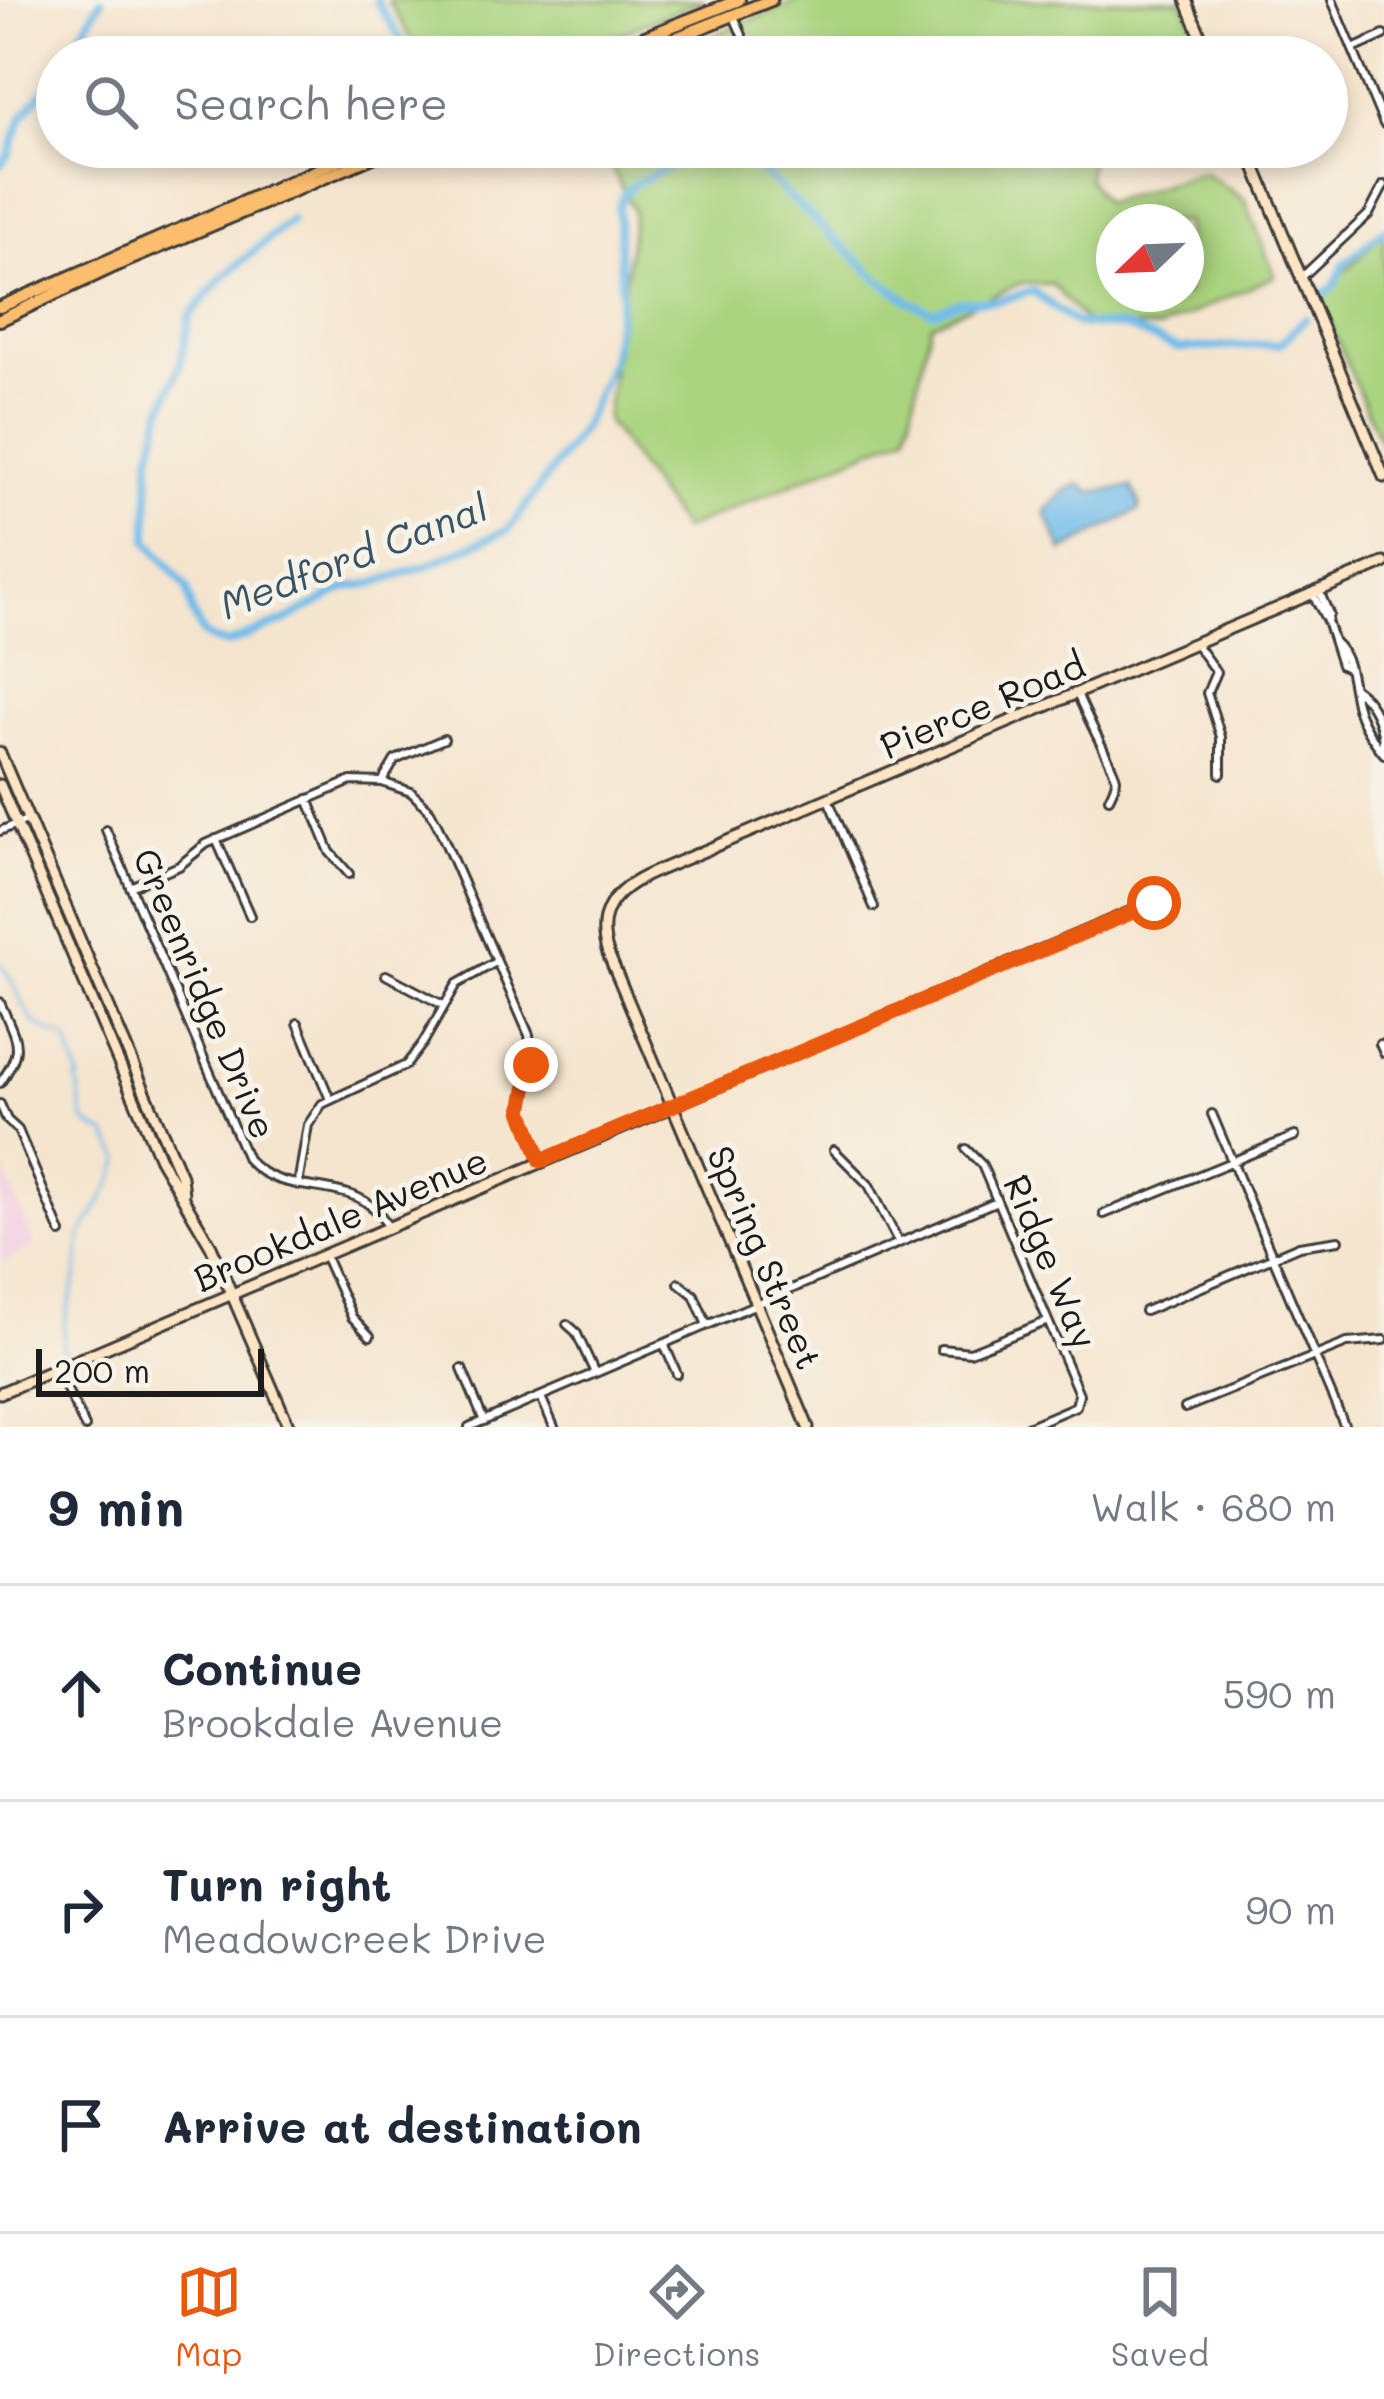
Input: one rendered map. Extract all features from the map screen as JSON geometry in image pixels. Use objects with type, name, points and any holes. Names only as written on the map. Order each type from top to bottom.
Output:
[{"type":"main road","points":[[650,36],[732,5],[771,0]]},
{"type":"main road","points":[[670,36],[732,5]]},
{"type":"main road","points":[[0,307],[321,168]]},
{"type":"main road","points":[[0,320],[347,168]]},
{"type":"street","points":[[1186,0],[1201,36]]},
{"type":"street","points":[[1332,0],[1347,36]]},
{"type":"street","points":[[732,5],[742,35]]},
{"type":"street","points":[[1353,49],[1384,35]]},
{"type":"street","points":[[1348,37],[1384,124]]},
{"type":"street","points":[[1256,168],[1384,477]]},
{"type":"street","points":[[1302,277],[1369,214],[1384,185]]},
{"type":"street","name":"Pierce Road","points":[[608,906],[622,889],[643,877],[1384,562]]},
{"type":"street","points":[[1316,591],[1329,614],[1335,643],[1348,663],[1354,698],[1371,739],[1383,753]]},
{"type":"street","points":[[1195,643],[1216,672],[1207,693],[1221,737],[1221,774]]},
{"type":"street","points":[[1355,689],[1366,697],[1379,722],[1383,753]]},
{"type":"street","points":[[1077,693],[1099,746],[1114,767],[1116,783],[1109,798]]},
{"type":"street","points":[[382,782],[395,760],[444,739]]},
{"type":"street","points":[[0,753],[181,1176],[184,1194],[289,1427]]},
{"type":"street","points":[[130,887],[179,866],[216,839],[351,781],[382,782],[411,792],[430,811],[531,1044],[522,1110],[541,1161]]},
{"type":"street","points":[[0,785],[165,1170],[175,1189],[184,1194]]},
{"type":"street","points":[[307,798],[330,852],[350,874]]},
{"type":"street","points":[[828,799],[874,907]]},
{"type":"street","points":[[0,832],[29,819]]},
{"type":"street","name":"Greenridge Drive","points":[[106,830],[239,1147],[268,1178],[358,1195],[376,1207],[388,1227]]},
{"type":"street","points":[[216,839],[250,916]]},
{"type":"street","name":"Brookdale Avenue","points":[[0,1393],[1165,896]]},
{"type":"street","name":"Spring Street","points":[[608,906],[603,923],[605,943],[808,1427]]},
{"type":"street","points":[[298,1185],[308,1125],[330,1099],[406,1065],[465,976],[496,962]]},
{"type":"street","points":[[386,975],[443,1005]]},
{"type":"street","points":[[0,1002],[19,1048],[18,1058],[0,1083]]},
{"type":"street","points":[[298,1023],[330,1099]]},
{"type":"street","points":[[0,1104],[3,1122],[18,1130],[61,1232]]},
{"type":"street","points":[[1212,1114],[1345,1427]]},
{"type":"street","points":[[1104,1214],[1295,1136]]},
{"type":"street","points":[[833,1150],[868,1186],[899,1243]]},
{"type":"street","name":"Ridge Way","points":[[966,1150],[982,1165],[1080,1400],[1027,1427]]},
{"type":"street","points":[[469,1427],[997,1201]]},
{"type":"street","points":[[1145,1311],[1311,1242],[1339,1240]]},
{"type":"street","points":[[324,1253],[352,1318],[370,1336]]},
{"type":"street","points":[[679,1282],[694,1295],[706,1325]]},
{"type":"street","points":[[941,1348],[970,1352],[1048,1321]]},
{"type":"street","points":[[567,1324],[576,1332],[595,1373]]},
{"type":"street","points":[[1185,1408],[1346,1342],[1384,1340]]},
{"type":"street","points":[[664,1343],[677,1374]]},
{"type":"street","points":[[57,1369],[85,1427]]},
{"type":"street","points":[[462,1369],[494,1427]]},
{"type":"street","points":[[541,1396],[554,1427]]},
{"type":"shaded area","points":[[0,1160],[35,1246],[0,1263]]},
{"type":"green space","points":[[388,0],[705,0],[613,36],[409,36]]},
{"type":"green space","points":[[800,0],[1182,0],[1199,36],[712,36]]},
{"type":"green space","points":[[612,168],[1089,168],[1088,179],[1104,203],[1203,172],[1245,200],[1275,276],[1204,308],[1204,204],[1096,204],[1096,312],[1196,312],[1158,329],[1086,323],[1052,284],[1021,283],[931,324],[907,434],[683,530],[606,420],[634,212]]},
{"type":"green space","points":[[1384,232],[1384,451],[1319,298]]},
{"type":"water","points":[[1079,484],[1091,492],[1132,487],[1139,510],[1063,551],[1045,512],[1067,489]]},
{"type":"waterway","name":"Medford Canal","points":[[80,36],[101,0]]},
{"type":"waterway","name":"Medford Canal","points":[[376,0],[399,36]]},
{"type":"waterway","name":"Medford Canal","points":[[0,165],[9,155],[22,117],[36,100]]},
{"type":"waterway","name":"Medford Canal","points":[[291,220],[222,278],[190,316],[150,460],[148,540],[187,588],[203,634],[227,644],[285,621],[347,587],[426,566],[509,529],[583,427],[611,361],[621,294],[618,208],[623,196],[633,185],[666,168]]},
{"type":"waterway","name":"Medford Canal","points":[[757,168],[879,279],[933,312],[962,301],[997,301],[1033,291],[1076,324],[1125,327],[1179,349],[1280,344],[1306,318]]},
{"type":"waterway","name":"Medford Canal","points":[[1320,296],[1333,287],[1346,262],[1384,230]]},
{"type":"waterway","points":[[0,963],[34,1023],[67,1040],[80,1079],[84,1119],[106,1133],[121,1159],[81,1236],[64,1324],[63,1356]]},
{"type":"route","points":[[531,1065],[522,1110],[541,1161],[1154,903]]}]
